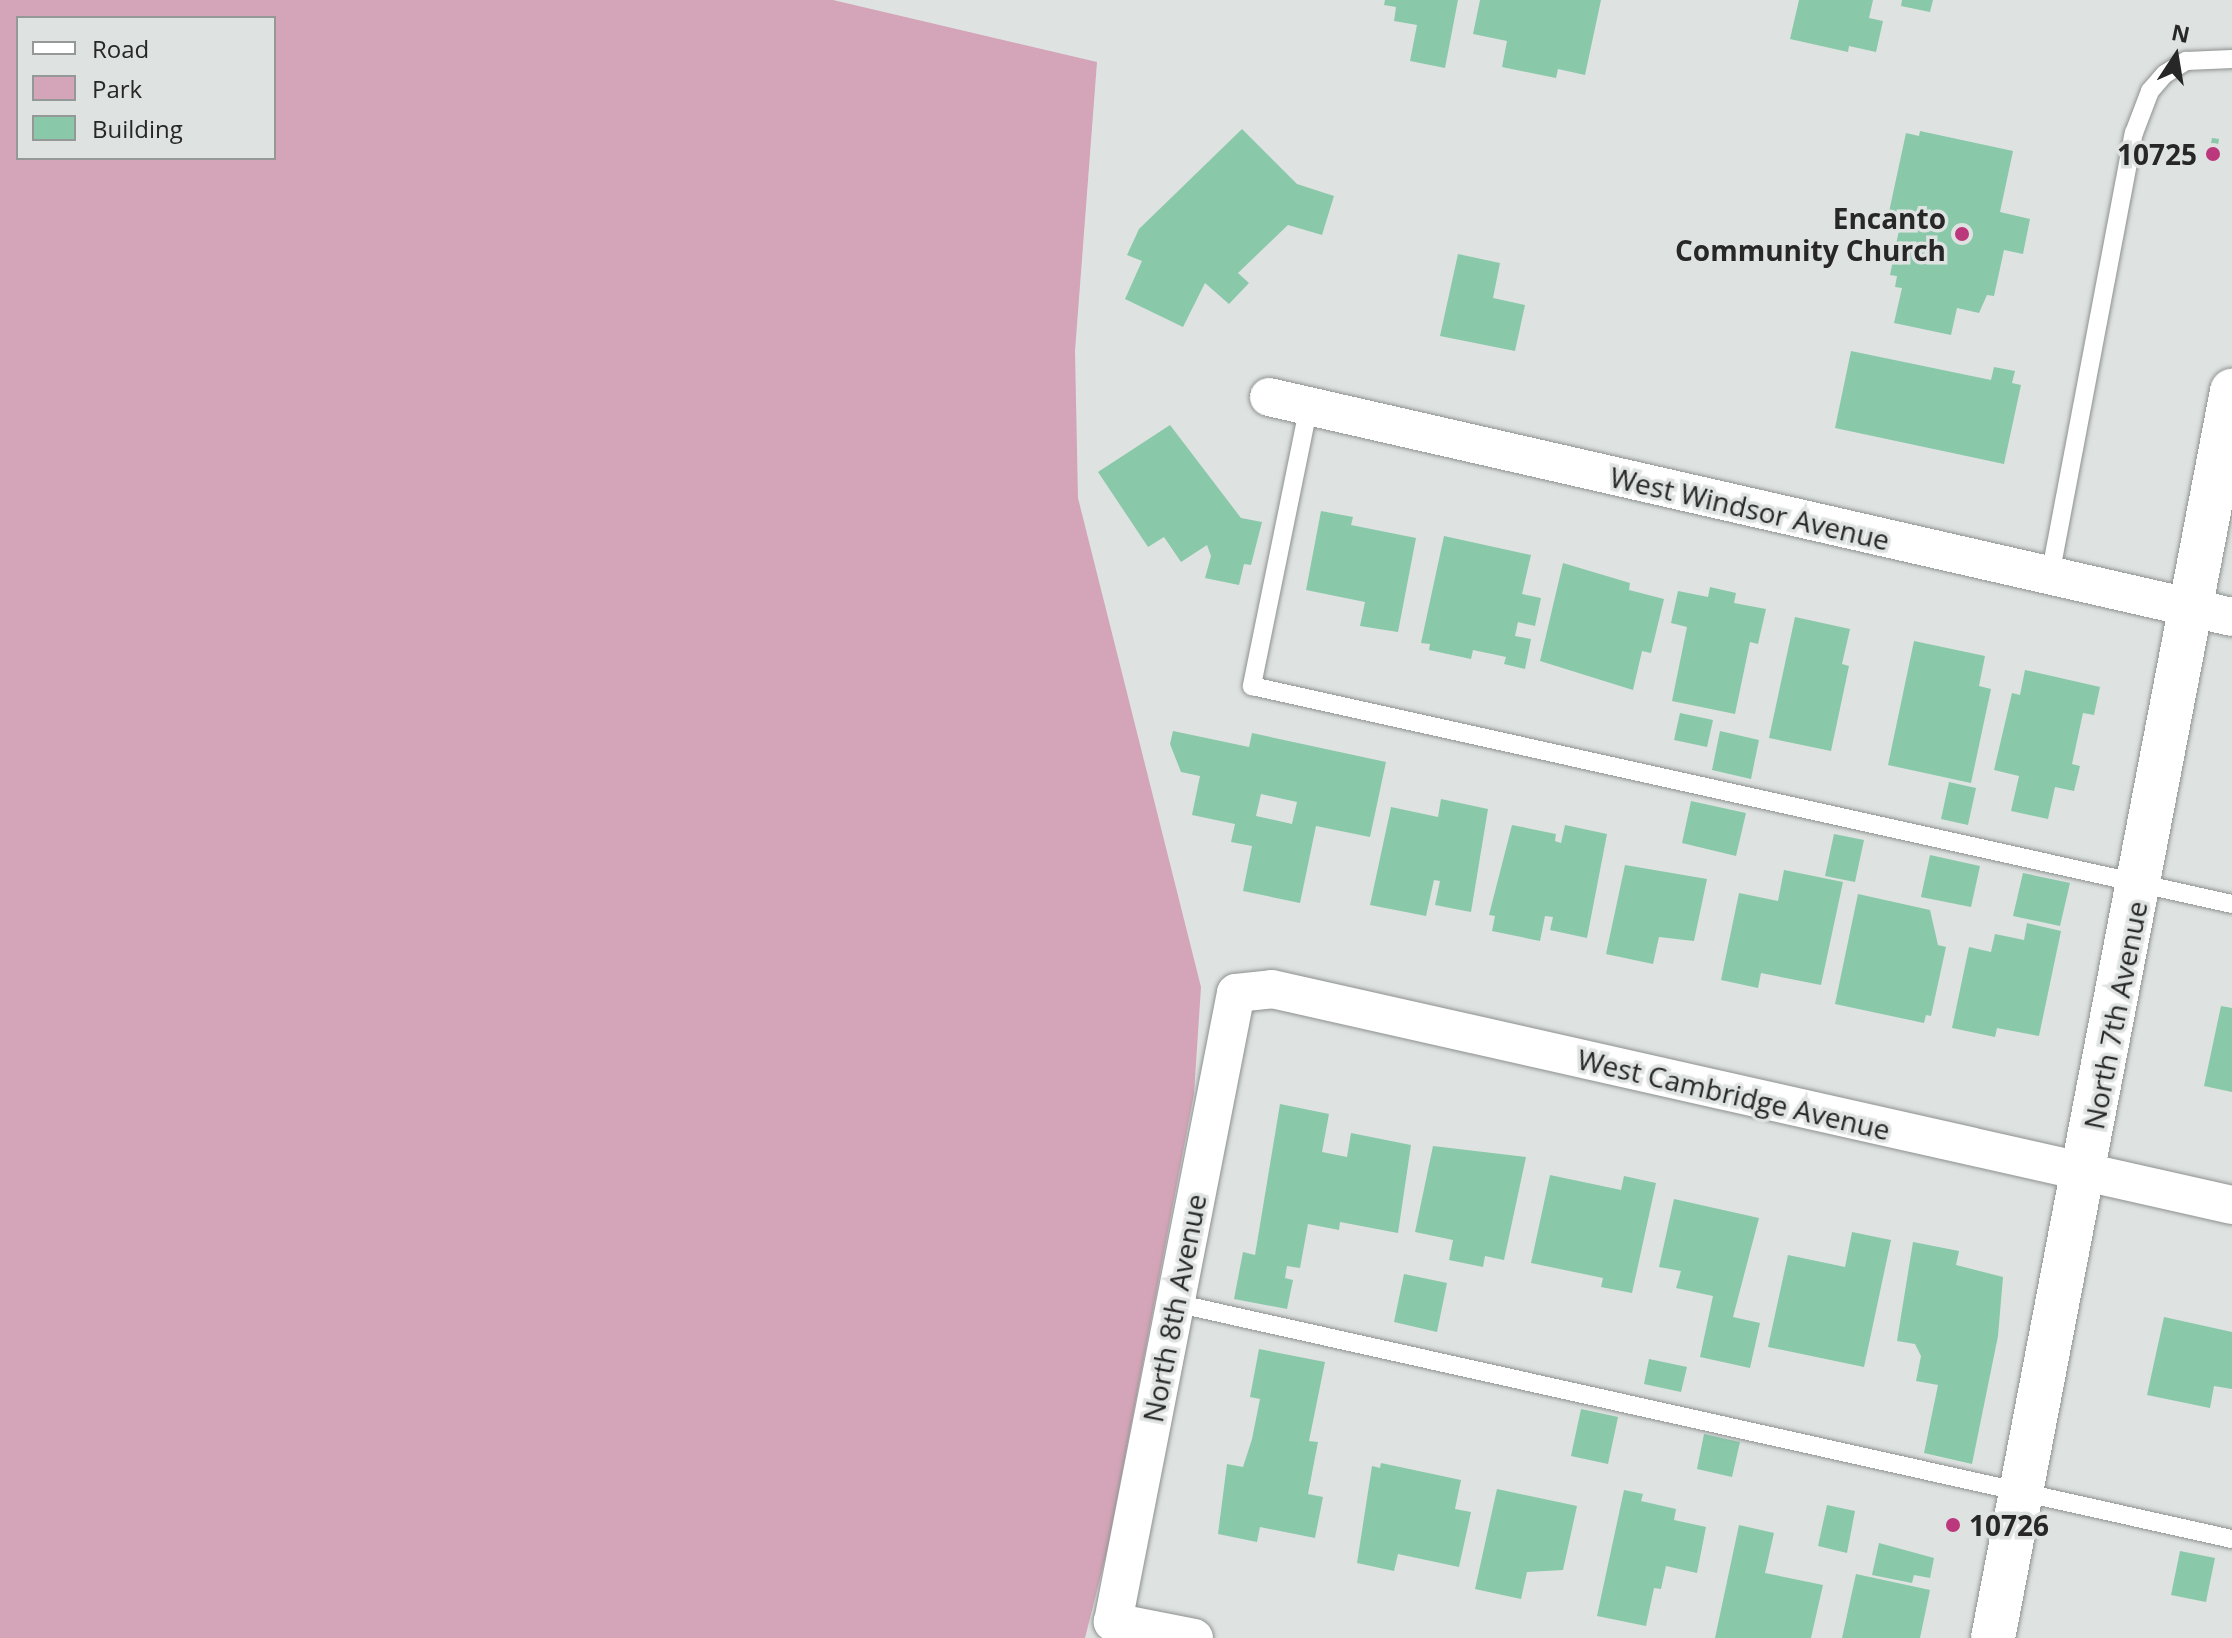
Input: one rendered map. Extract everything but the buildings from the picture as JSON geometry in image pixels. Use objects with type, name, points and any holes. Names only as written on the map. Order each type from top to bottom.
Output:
[{"type":"main road","name":"North 7th Avenue","points":[[1993,1638],[2139,883],[2211,612],[2232,391]]},
{"type":"street","name":"West Windsor Avenue","points":[[1269,397],[1308,410],[2211,612]]},
{"type":"street","name":"West Cambridge Avenue","points":[[1236,993],[1272,989],[2232,1205]]},
{"type":"street","name":"North 8th Avenue","points":[[1194,1638],[1113,1622],[1236,993]]},
{"type":"lane","points":[[2050,576],[2134,133],[2150,91],[2165,74],[2186,61],[2232,59]]},
{"type":"lane","points":[[1308,410],[1252,686],[2232,904]]},
{"type":"lane","points":[[1175,1303],[2232,1539]]},
{"type":"green space","points":[[0,0],[833,0],[1097,62],[1075,351],[1078,498],[1201,987],[1194,1094],[1108,1547],[1085,1638],[0,1638]]},
{"type":"place","name":"10725","points":[[2213,154]]},
{"type":"place","name":"Encanto Community Church","points":[[1962,234]]},
{"type":"place","name":"10726","points":[[1953,1525]]}]
